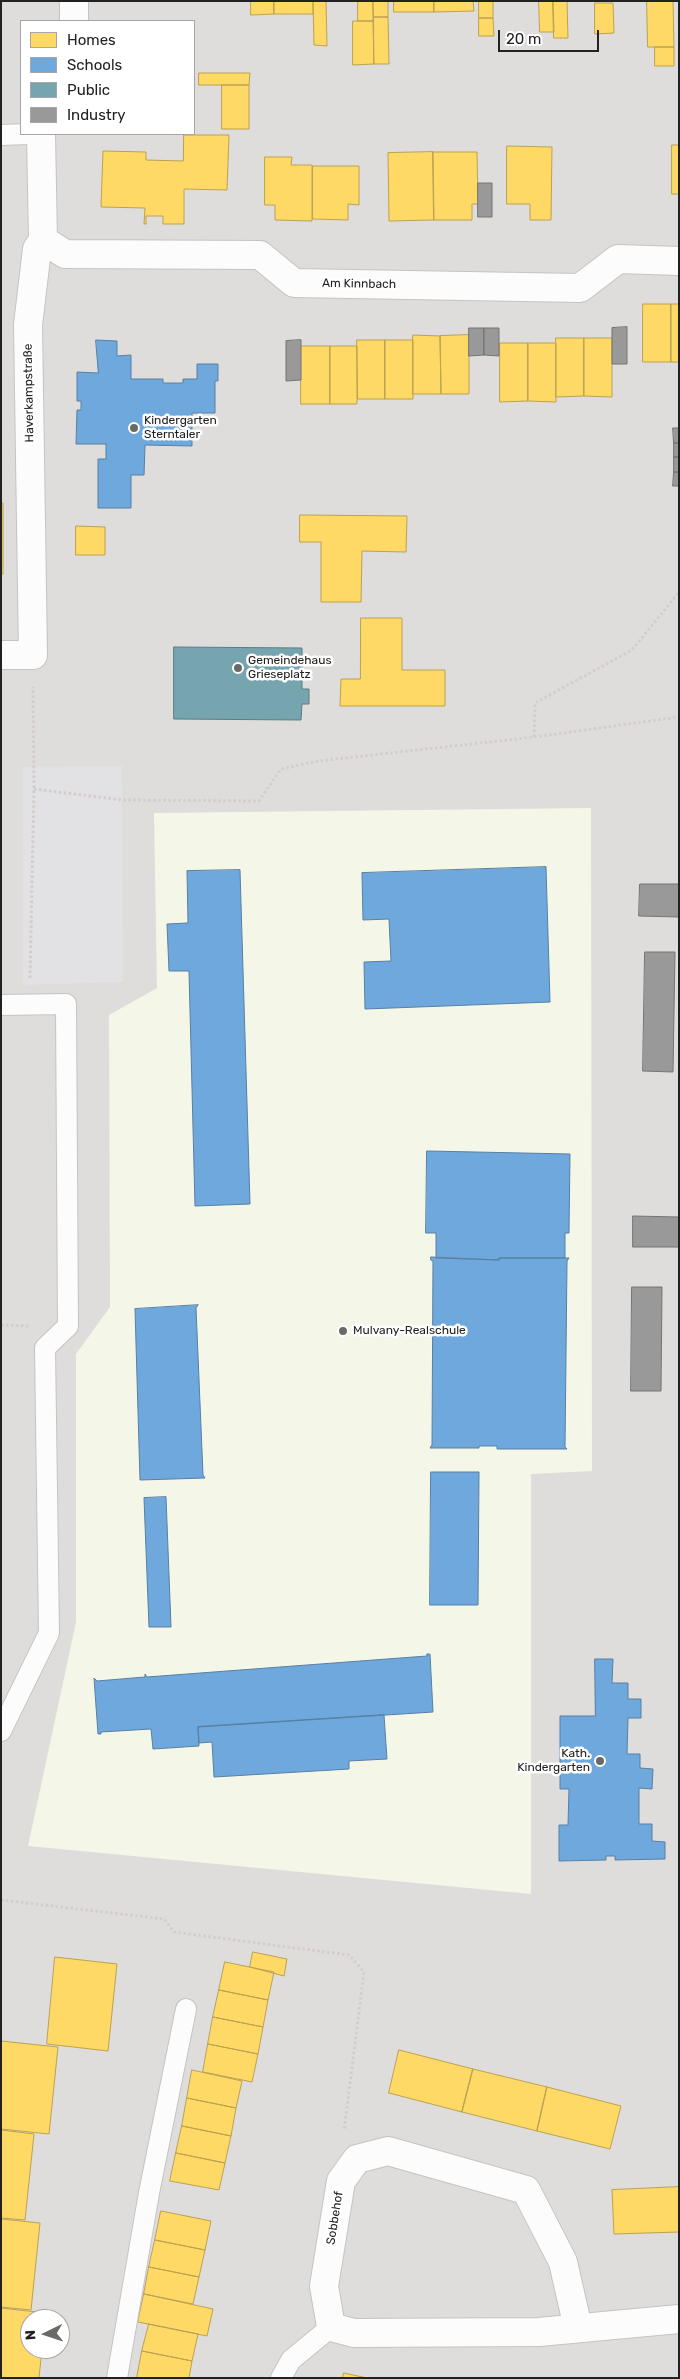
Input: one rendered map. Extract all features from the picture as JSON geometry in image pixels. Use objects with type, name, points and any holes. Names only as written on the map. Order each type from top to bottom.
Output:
[{"type":"street","points":[[74,1],[74,20]]},
{"type":"street","name":"Haverkampstraße","points":[[33,655],[28,325],[37,249],[44,240],[41,135]]},
{"type":"street","name":"Am Kinnbach","points":[[44,240],[65,254],[260,255],[294,283],[580,288],[618,259],[679,261]]},
{"type":"street","points":[[1,654],[33,655]]},
{"type":"street","points":[[357,2159],[388,2151],[526,2190],[563,2262],[578,2328]]},
{"type":"street","name":"Sobbehof","points":[[331,2327],[324,2286],[341,2181],[357,2159]]},
{"type":"street","points":[[331,2327],[354,2333],[539,2332],[679,2319]]},
{"type":"lane","points":[[1,135],[20,134]]},
{"type":"lane","points":[[1,1005],[66,1004],[68,1326],[46,1348],[48,1633],[1,1731]]},
{"type":"lane","points":[[117,2378],[148,2193],[186,2009]]},
{"type":"lane","points":[[281,2378],[291,2360],[331,2327]]},
{"type":"path","points":[[534,738],[535,703],[632,650],[679,592]]},
{"type":"path","points":[[30,1004],[34,789],[33,655]]},
{"type":"path","points":[[34,789],[123,800],[259,801],[281,769],[318,761],[534,738],[679,717]]},
{"type":"path","points":[[1,1900],[164,1919],[174,1932],[349,1955],[364,1972],[343,2128],[357,2159]]},
{"type":"shaded area","points":[[1,1],[679,1],[679,2378],[1,2378]]},
{"type":"shaded area","points":[[122,766],[123,982],[23,985],[23,767]]},
{"type":"shaded area","name":"Mulvany-Realschule","points":[[591,808],[592,1471],[531,1474],[531,1894],[28,1846],[76,1622],[76,1354],[110,1307],[109,1015],[157,988],[154,813]]},
{"type":"building: Homes","points":[[251,1],[274,1],[274,14],[251,15]]},
{"type":"building: Homes","points":[[274,1],[313,1],[313,14],[274,14]]},
{"type":"building: Homes","points":[[326,1],[327,46],[314,45],[313,2]]},
{"type":"building: Homes","points":[[358,1],[373,1],[373,21],[358,21]]},
{"type":"building: Homes","points":[[373,1],[388,1],[388,17],[374,17]]},
{"type":"building: Homes","points":[[394,1],[434,1],[434,12],[394,12]]},
{"type":"building: Homes","points":[[434,1],[473,1],[474,11],[434,12]]},
{"type":"building: Homes","points":[[479,1],[493,1],[493,18],[479,18]]},
{"type":"building: Homes","points":[[539,1],[553,1],[554,32],[540,32]]},
{"type":"building: Homes","points":[[553,1],[567,1],[568,38],[554,38]]},
{"type":"building: Homes","points":[[647,1],[673,1],[674,47],[648,47]]},
{"type":"building: Homes","points":[[595,3],[613,3],[614,33],[595,34]]},
{"type":"building: Homes","points":[[374,17],[388,17],[389,64],[374,64]]},
{"type":"building: Homes","points":[[479,18],[493,18],[494,36],[479,36]]},
{"type":"building: Homes","points":[[353,21],[373,21],[374,64],[353,65]]},
{"type":"building: Homes","points":[[655,47],[674,47],[674,66],[655,66]]},
{"type":"building: Homes","points":[[199,73],[250,73],[249,85],[199,85]]},
{"type":"building: Homes","points":[[222,85],[249,85],[249,129],[222,129]]},
{"type":"building: Homes","points":[[184,135],[229,135],[227,190],[184,189],[184,224],[163,224],[163,216],[146,216],[146,224],[144,224],[145,208],[101,207],[103,151],[146,152],[146,160],[183,161]]},
{"type":"building: Homes","points":[[672,145],[679,145],[679,194],[672,194]]},
{"type":"building: Homes","points":[[507,146],[552,147],[551,220],[530,220],[530,204],[507,204]]},
{"type":"building: Homes","points":[[433,152],[477,152],[478,204],[472,204],[472,220],[434,220]]},
{"type":"building: Homes","points":[[433,152],[434,220],[389,221],[388,153]]},
{"type":"building: Homes","points":[[265,157],[292,157],[291,165],[312,165],[312,221],[275,220],[275,205],[265,205]]},
{"type":"building: Homes","points":[[313,166],[359,166],[359,205],[348,204],[348,220],[313,219]]},
{"type":"building: Homes","points":[[643,304],[671,304],[671,362],[643,362]]},
{"type":"building: Homes","points":[[671,304],[679,304],[679,362],[671,362]]},
{"type":"building: Homes","points":[[413,335],[440,336],[441,394],[413,394]]},
{"type":"building: Homes","points":[[469,335],[469,394],[441,394],[440,336]]},
{"type":"building: Homes","points":[[556,338],[584,338],[584,396],[556,397]]},
{"type":"building: Homes","points":[[584,338],[612,338],[612,397],[584,396]]},
{"type":"building: Homes","points":[[357,340],[385,340],[385,399],[358,399]]},
{"type":"building: Homes","points":[[385,340],[413,340],[413,399],[385,399]]},
{"type":"building: Homes","points":[[500,343],[528,343],[528,401],[500,402]]},
{"type":"building: Homes","points":[[528,343],[556,343],[556,402],[528,401]]},
{"type":"building: Homes","points":[[301,346],[330,346],[330,404],[301,404]]},
{"type":"building: Homes","points":[[330,346],[357,346],[357,404],[330,404]]},
{"type":"building: Homes","points":[[1,503],[3,503],[3,574],[1,574]]},
{"type":"building: Homes","points":[[300,515],[407,516],[406,552],[362,551],[361,602],[321,602],[321,542],[300,542]]},
{"type":"building: Homes","points":[[76,526],[105,527],[105,555],[76,555]]},
{"type":"building: Homes","points":[[361,618],[402,618],[402,670],[445,670],[445,706],[340,706],[341,679],[360,679]]},
{"type":"building: Homes","points":[[253,1952],[287,1959],[284,1976],[250,1967]]},
{"type":"building: Homes","points":[[55,1957],[117,1964],[108,2051],[47,2044]]},
{"type":"building: Homes","points":[[225,1962],[274,1972],[268,2000],[219,1990]]},
{"type":"building: Homes","points":[[219,1990],[268,2000],[263,2027],[213,2017]]},
{"type":"building: Homes","points":[[213,2017],[263,2027],[258,2054],[208,2044]]},
{"type":"building: Homes","points":[[1,2041],[58,2047],[49,2134],[1,2129]]},
{"type":"building: Homes","points":[[208,2044],[258,2054],[252,2082],[203,2072]]},
{"type":"building: Homes","points":[[399,2050],[473,2069],[462,2112],[389,2093]]},
{"type":"building: Homes","points":[[473,2069],[547,2087],[537,2131],[462,2112]]},
{"type":"building: Homes","points":[[192,2070],[242,2081],[236,2108],[187,2098]]},
{"type":"building: Homes","points":[[547,2087],[621,2106],[610,2149],[537,2131]]},
{"type":"building: Homes","points":[[187,2098],[236,2108],[231,2136],[182,2126]]},
{"type":"building: Homes","points":[[182,2126],[231,2136],[225,2163],[176,2153]]},
{"type":"building: Homes","points":[[1,2130],[34,2134],[25,2220],[1,2218]]},
{"type":"building: Homes","points":[[176,2153],[225,2163],[219,2190],[170,2181]]},
{"type":"building: Homes","points":[[679,2187],[679,2232],[614,2234],[612,2190]]},
{"type":"building: Homes","points":[[161,2211],[211,2221],[205,2250],[155,2240]]},
{"type":"building: Homes","points":[[1,2219],[40,2223],[31,2309],[1,2307]]},
{"type":"building: Homes","points":[[155,2240],[205,2250],[199,2277],[149,2267]]},
{"type":"building: Homes","points":[[149,2267],[199,2277],[193,2304],[144,2294]]},
{"type":"building: Homes","points":[[144,2294],[213,2309],[207,2336],[138,2322]]},
{"type":"building: Homes","points":[[1,2308],[20,2310],[20,2359],[41,2359],[39,2378],[1,2378]]},
{"type":"building: Homes","points":[[149,2324],[198,2334],[192,2361],[142,2351]]},
{"type":"building: Homes","points":[[142,2351],[192,2361],[189,2378],[137,2378]]},
{"type":"building: Homes","points":[[344,2373],[367,2378],[343,2378]]},
{"type":"building: Schools","name":"Kindergarten Sterntaler","points":[[96,340],[117,341],[117,356],[131,355],[131,379],[163,379],[163,383],[183,383],[183,379],[197,379],[197,364],[218,364],[218,381],[215,381],[215,413],[192,413],[192,446],[145,445],[144,475],[131,475],[131,508],[98,508],[98,459],[106,459],[106,444],[76,444],[77,410],[81,410],[81,401],[77,401],[77,372],[98,373]]},
{"type":"building: Schools","points":[[546,867],[550,1002],[365,1009],[364,962],[391,961],[389,919],[363,920],[362,873]]},
{"type":"building: Schools","points":[[240,870],[250,1204],[195,1206],[189,971],[169,971],[167,924],[188,923],[187,871]]},
{"type":"building: Schools","points":[[427,1151],[570,1154],[569,1233],[565,1233],[565,1258],[499,1258],[499,1260],[436,1258],[436,1233],[426,1233]]},
{"type":"building: Schools","points":[[431,1257],[499,1260],[499,1258],[569,1258],[567,1261],[565,1447],[567,1449],[497,1449],[497,1446],[430,1448],[432,1445],[433,1261]]},
{"type":"building: Schools","points":[[198,1305],[196,1308],[203,1475],[205,1478],[140,1480],[135,1309]]},
{"type":"building: Schools","points":[[431,1472],[479,1472],[478,1605],[430,1605]]},
{"type":"building: Schools","points":[[166,1497],[171,1627],[149,1627],[144,1498]]},
{"type":"building: Schools","points":[[427,1654],[430,1654],[433,1712],[198,1727],[199,1746],[153,1749],[151,1729],[101,1732],[101,1734],[98,1734],[94,1678],[97,1681],[145,1677],[145,1674],[147,1677],[427,1656]]},
{"type":"building: Schools","name":"Kath. Kindergarten","points":[[595,1659],[613,1659],[612,1683],[628,1683],[628,1699],[641,1699],[641,1718],[628,1718],[627,1754],[640,1754],[640,1768],[653,1769],[652,1789],[639,1788],[639,1824],[652,1824],[652,1841],[665,1842],[665,1859],[615,1860],[615,1856],[606,1856],[606,1860],[559,1861],[559,1825],[568,1825],[569,1789],[560,1789],[560,1716],[595,1716]]},
{"type":"building: Schools","points":[[384,1715],[387,1759],[349,1761],[349,1769],[214,1777],[212,1742],[199,1743],[198,1727]]},
{"type":"building: Public","name":"Gemeindehaus Grieseplatz","points":[[174,647],[302,648],[302,689],[309,689],[309,704],[302,704],[301,720],[174,719]]},
{"type":"building: Industry","points":[[478,183],[492,183],[492,217],[478,217]]},
{"type":"building: Industry","points":[[627,327],[627,364],[612,364],[612,328]]},
{"type":"building: Industry","points":[[469,328],[484,328],[484,355],[469,356]]},
{"type":"building: Industry","points":[[484,328],[499,328],[499,356],[484,355]]},
{"type":"building: Industry","points":[[301,340],[301,380],[286,381],[286,341]]},
{"type":"building: Industry","points":[[673,428],[679,428],[679,443],[674,443]]},
{"type":"building: Industry","points":[[674,443],[679,443],[679,457],[674,457]]},
{"type":"building: Industry","points":[[674,457],[679,457],[679,472],[674,472]]},
{"type":"building: Industry","points":[[674,472],[679,472],[679,486],[673,486]]},
{"type":"building: Industry","points":[[640,884],[679,884],[679,917],[639,916]]},
{"type":"building: Industry","points":[[645,952],[675,952],[673,1072],[643,1071]]},
{"type":"building: Industry","points":[[633,1216],[679,1217],[679,1247],[633,1247]]},
{"type":"building: Industry","points":[[632,1287],[662,1287],[661,1391],[631,1391]]},
{"type":"place","name":"Kindergarten Sterntaler","points":[[134,428]]},
{"type":"place","name":"Gemeindehaus Grieseplatz","points":[[238,668]]},
{"type":"place","name":"Mulvany-Realschule","points":[[343,1331]]},
{"type":"place","name":"Kath. Kindergarten","points":[[600,1761]]}]
